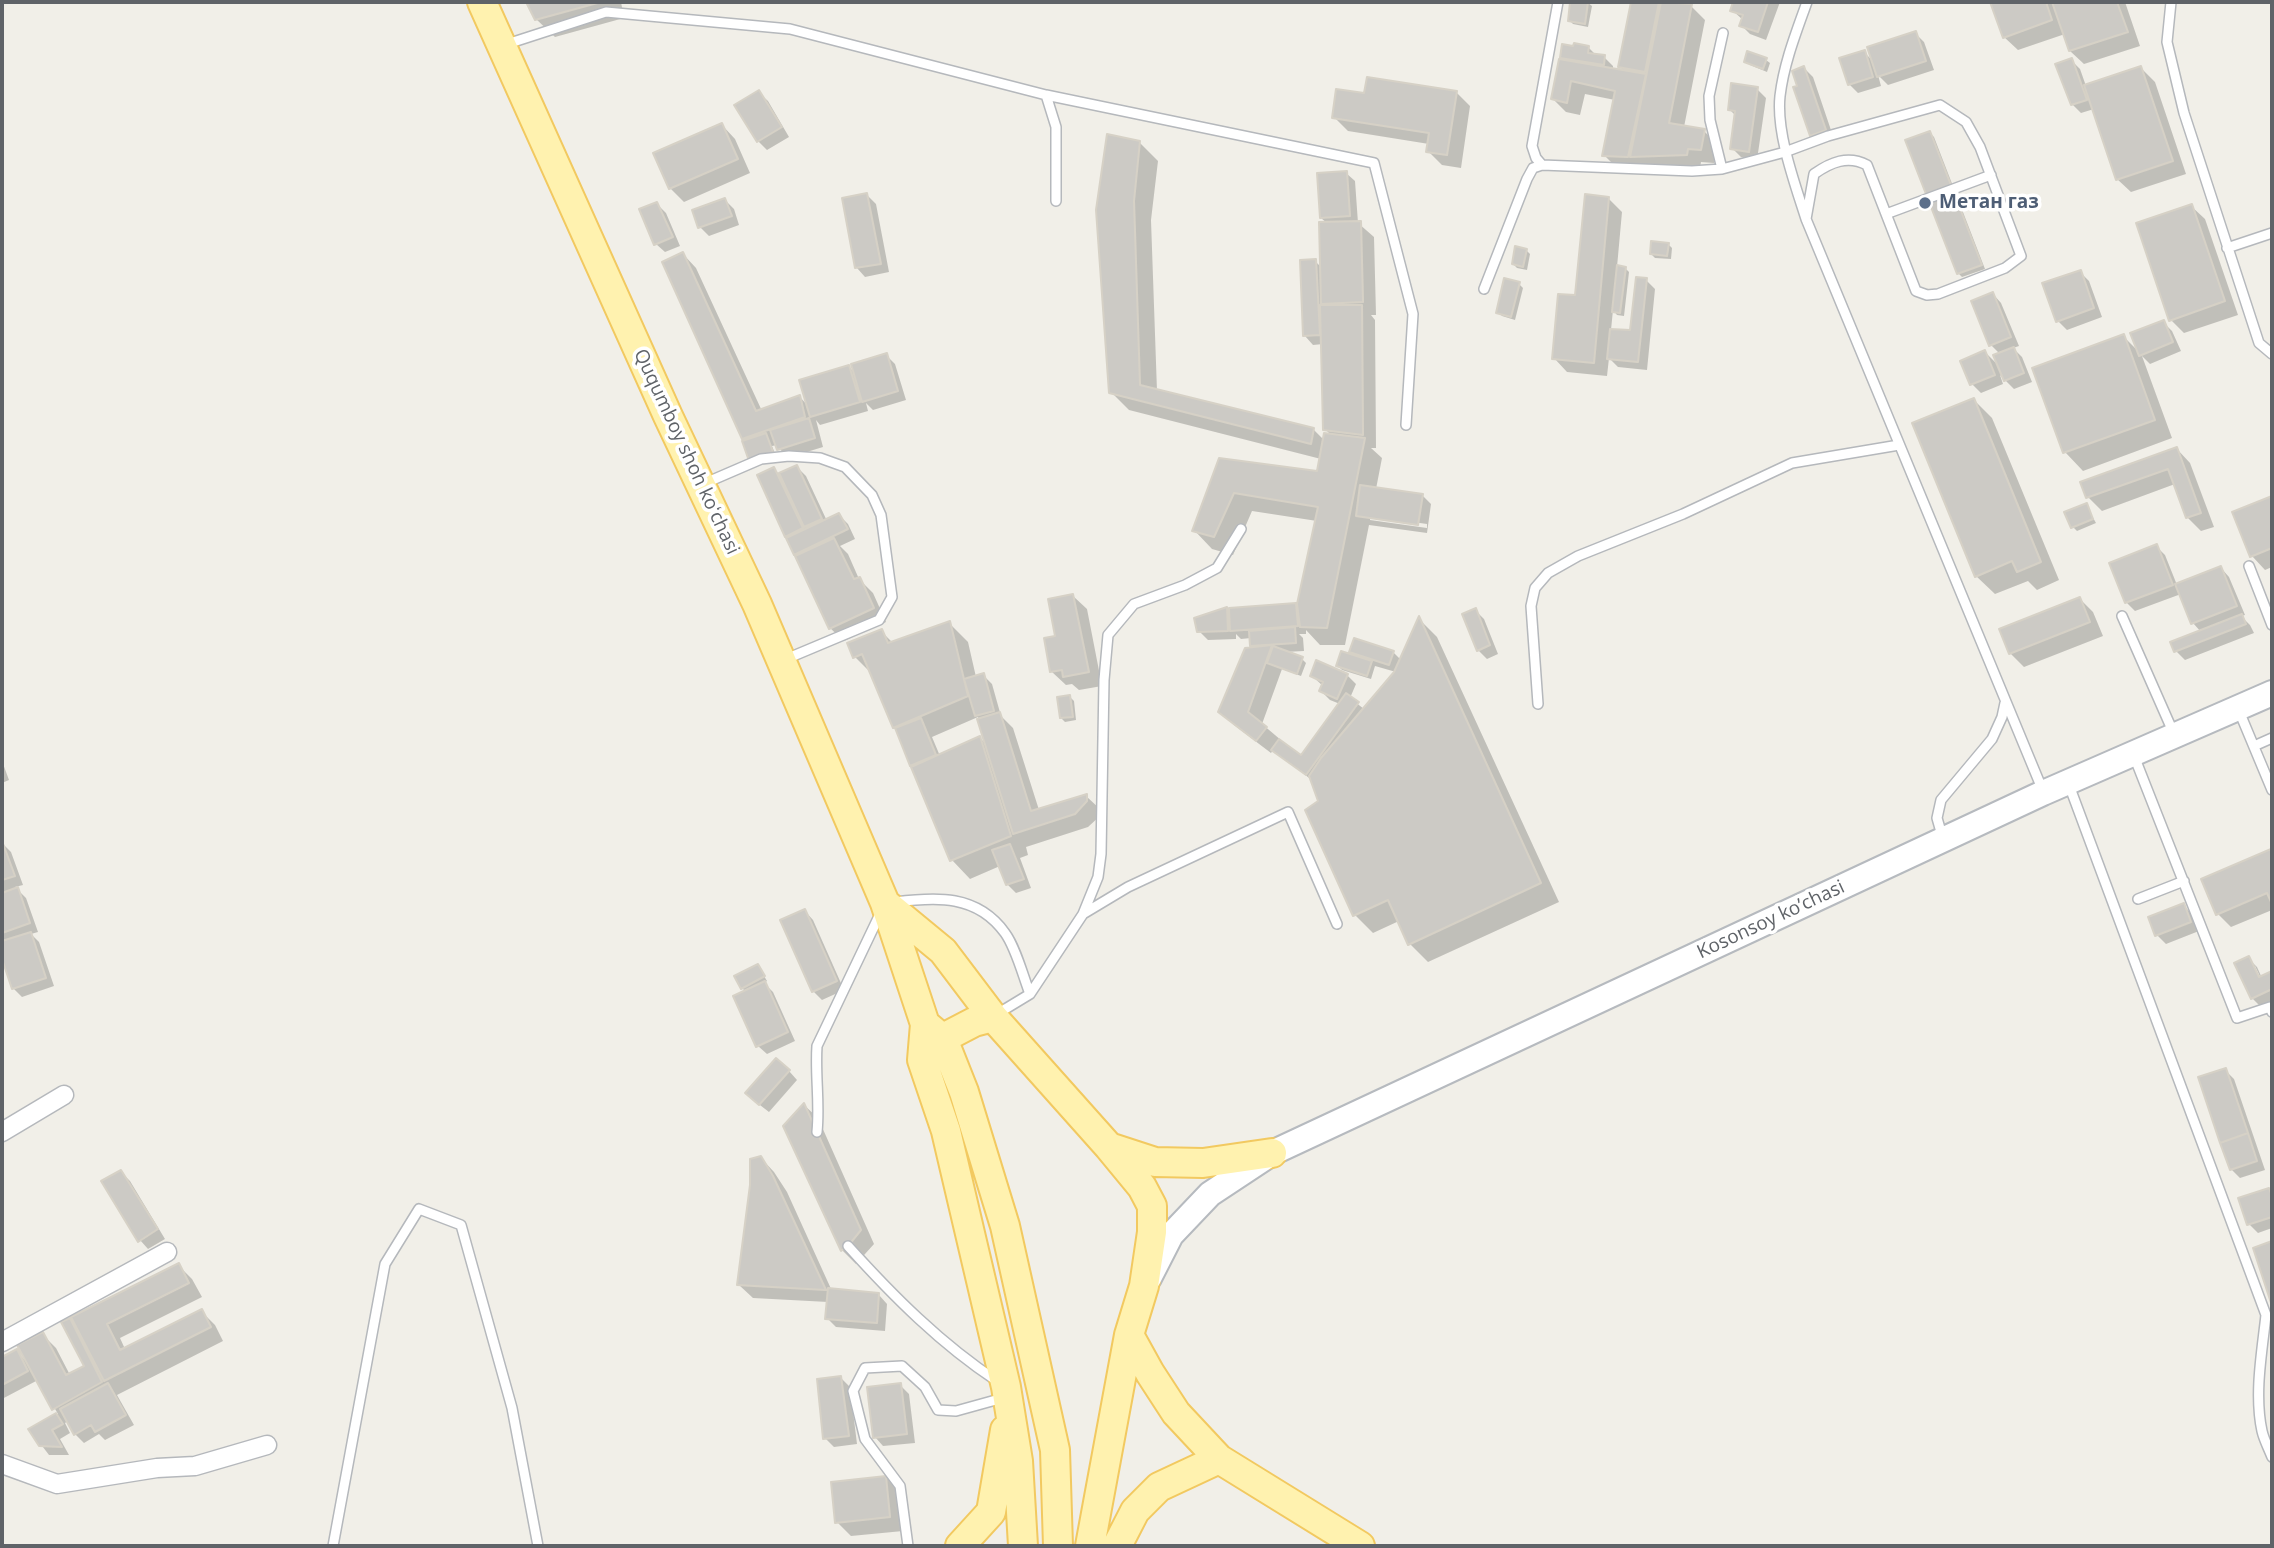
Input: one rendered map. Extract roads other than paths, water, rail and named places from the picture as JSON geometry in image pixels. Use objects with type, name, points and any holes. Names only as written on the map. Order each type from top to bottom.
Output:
[{"type":"main road","name":"Ququmboy shoh koʻchasi","points":[[482,2],[781,661],[885,903],[928,1031]]},
{"type":"main road","name":"Kosonsoy ko’chasi","points":[[1144,1286],[1171,1234],[1190,1214],[1210,1194],[1272,1153],[2043,793],[2272,693]]},
{"type":"main road","points":[[885,903],[943,951],[993,1017],[1142,1186],[1152,1206],[1152,1232],[1144,1286],[1129,1335],[1090,1546]]},
{"type":"main road","points":[[928,1031],[993,1017]]},
{"type":"main road","points":[[928,1031],[922,1060],[946,1130],[1008,1395],[1018,1461],[1023,1546]]},
{"type":"main road","points":[[928,1031],[964,1092],[1005,1226],[1055,1450],[1058,1546]]},
{"type":"main road","points":[[1109,1147],[1156,1163],[1203,1163],[1272,1153]]},
{"type":"main road","points":[[1129,1335],[1177,1413],[1219,1459],[1360,1546]]},
{"type":"main road","points":[[960,1546],[991,1512],[1008,1395]]},
{"type":"main road","points":[[1117,1546],[1135,1511],[1159,1487],[1219,1459]]},
{"type":"street","points":[[2,1132],[64,1095]]},
{"type":"street","points":[[2,1342],[167,1252]]},
{"type":"street","points":[[2,1464],[57,1484],[157,1468],[195,1466],[267,1445]]},
{"type":"lane","points":[[1542,165],[1532,146],[1558,2]]},
{"type":"lane","points":[[1808,2],[1789,53],[1780,99],[1785,152],[1806,219],[2043,793]]},
{"type":"lane","points":[[2171,2],[2167,42],[2184,113],[2259,343],[2272,354]]},
{"type":"lane","points":[[502,46],[606,12],[790,29],[1046,95],[1374,163],[1413,314],[1406,425]]},
{"type":"lane","points":[[1722,169],[1710,120],[1709,96],[1723,33]]},
{"type":"lane","points":[[1046,95],[1056,127],[1056,201]]},
{"type":"lane","points":[[1484,289],[1533,168],[1542,165],[1692,171],[1722,169],[1940,105],[1966,122],[1991,175],[2021,256],[2005,268],[1938,294],[1927,295],[1916,291],[1867,165],[1858,161],[1828,164],[1814,174],[1806,219]]},
{"type":"lane","points":[[1886,214],[1991,175]]},
{"type":"lane","points":[[2227,248],[2272,233]]},
{"type":"lane","points":[[1538,704],[1531,606],[1535,588],[1548,573],[1578,556],[1683,514],[1792,463],[1899,445]]},
{"type":"lane","points":[[701,485],[761,459],[810,457],[845,467],[872,495],[881,515],[892,597],[879,620],[781,661]]},
{"type":"lane","points":[[993,1017],[1030,994],[1083,914],[1098,877],[1101,854],[1104,680],[1108,635],[1134,604],[1185,585],[1217,568],[1241,529]]},
{"type":"lane","points":[[2249,566],[2272,625]]},
{"type":"lane","points":[[2122,616],[2175,736]]},
{"type":"lane","points":[[1944,840],[1937,818],[1941,800],[1992,739],[2006,701]]},
{"type":"lane","points":[[2237,708],[2272,790]]},
{"type":"lane","points":[[2254,746],[2272,738]]},
{"type":"lane","points":[[2133,754],[2237,1018],[2270,1007],[2272,1012]]},
{"type":"lane","points":[[2068,783],[2266,1315],[2259,1402],[2262,1432],[2272,1457]]},
{"type":"lane","points":[[1083,914],[1128,887],[1288,812],[1337,924]]},
{"type":"lane","points":[[2138,899],[2184,881]]},
{"type":"lane","points":[[817,1132],[820,1105],[817,1046],[885,903],[937,897],[981,909],[1005,933],[1030,994]]},
{"type":"lane","points":[[333,1546],[385,1264],[419,1209],[461,1225],[512,1408],[538,1546]]},
{"type":"lane","points":[[848,1247],[884,1286],[964,1360],[1008,1395]]},
{"type":"lane","points":[[908,1546],[900,1486],[864,1439],[853,1391],[865,1368],[902,1366],[925,1387],[938,1410],[956,1411],[1008,1395]]},
{"type":"place","name":"Метан газ","points":[[1925,203]]}]
